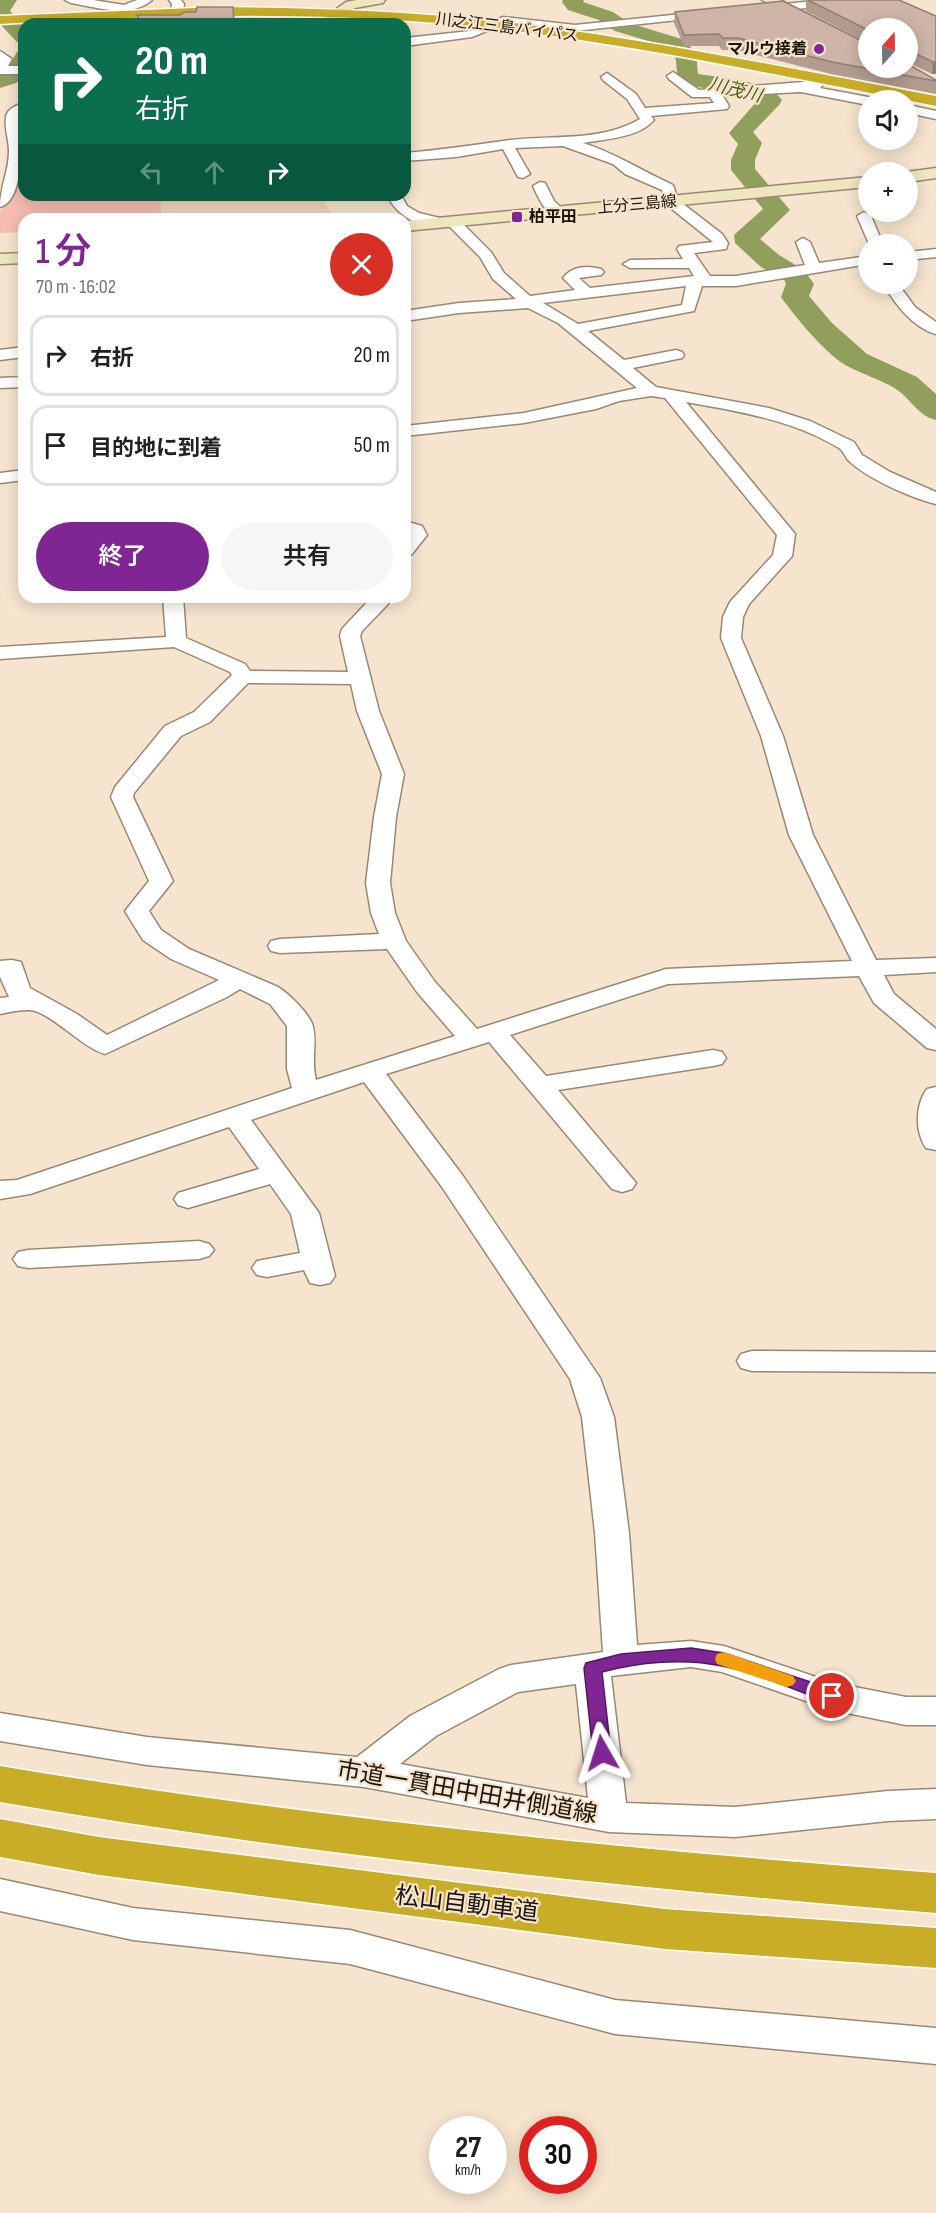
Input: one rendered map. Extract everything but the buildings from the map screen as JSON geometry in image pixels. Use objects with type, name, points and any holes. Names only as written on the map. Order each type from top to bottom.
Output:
[{"type":"highway","name":"川之江三島バイパス","points":[[65,18],[178,10],[357,18]]},
{"type":"highway","name":"川之江三島バイパス","points":[[0,22],[18,21]]},
{"type":"highway","name":"川之江三島バイパス","points":[[411,23],[481,29],[666,54],[936,101]]},
{"type":"highway","name":"川之江三島バイパス","points":[[705,61],[858,92]]},
{"type":"highway","points":[[918,104],[936,108]]},
{"type":"highway","points":[[0,1784],[96,1801],[387,1842],[682,1874],[936,1893]]},
{"type":"highway","name":"松山自動車道","points":[[0,1838],[111,1858],[664,1929],[936,1948]]},
{"type":"main road","points":[[334,16],[351,5],[378,0]]},
{"type":"main road","points":[[769,0],[858,45]]},
{"type":"main road","points":[[918,176],[936,173]]},
{"type":"main road","name":"上分三島線","points":[[411,226],[858,183]]},
{"type":"main road","points":[[0,259],[18,258]]},
{"type":"street","points":[[71,0],[124,8],[146,0]]},
{"type":"street","points":[[411,41],[481,29],[503,20],[575,28],[859,0]]},
{"type":"street","points":[[518,10],[533,21],[533,24]]},
{"type":"street","points":[[481,29],[565,46]]},
{"type":"street","points":[[0,55],[6,59],[0,70],[18,70]]},
{"type":"street","points":[[673,76],[696,94],[801,88],[818,84]]},
{"type":"street","points":[[411,157],[456,153],[507,145],[566,143],[631,130],[648,120],[633,97],[607,77]]},
{"type":"street","points":[[801,88],[858,99]]},
{"type":"street","points":[[641,112],[723,106],[714,93]]},
{"type":"street","points":[[13,111],[18,172]]},
{"type":"street","points":[[918,111],[936,115]]},
{"type":"street","points":[[566,143],[618,160],[630,171],[668,188],[672,202],[722,243],[721,246],[684,249],[694,263],[700,281],[689,308],[574,329]]},
{"type":"street","points":[[507,145],[523,174]]},
{"type":"street","points":[[0,161],[16,161]]},
{"type":"street","points":[[0,203],[18,178]]},
{"type":"street","points":[[540,186],[548,203],[560,212]]},
{"type":"street","points":[[397,201],[406,213]]},
{"type":"street","points":[[411,216],[448,223],[486,255],[498,276],[528,302],[564,320],[620,366],[661,393],[739,477],[786,534],[782,556],[740,602],[733,617],[731,638],[772,736],[801,835],[883,998],[936,1042]]},
{"type":"street","points":[[803,242],[814,268]]},
{"type":"street","points":[[918,255],[936,253]]},
{"type":"street","points":[[411,315],[528,302],[643,285],[735,281],[858,261]]},
{"type":"street","points":[[630,264],[694,263]]},
{"type":"street","points":[[845,263],[858,265]]},
{"type":"street","points":[[586,292],[571,278],[574,273],[596,272]]},
{"type":"street","points":[[898,294],[909,310],[936,329]]},
{"type":"street","points":[[0,355],[18,353]]},
{"type":"street","points":[[620,366],[676,356]]},
{"type":"street","points":[[0,383],[18,382]]},
{"type":"street","points":[[411,430],[524,418],[596,404],[615,396],[661,393],[759,411],[804,426],[848,446],[855,458],[884,476],[936,499]]},
{"type":"street","points":[[0,478],[18,476]]},
{"type":"street","points":[[411,528],[418,535],[411,543]]},
{"type":"street","points":[[173,603],[176,641]]},
{"type":"street","points":[[378,603],[350,632],[368,711],[393,774],[385,817],[378,884],[383,913],[394,941],[426,987],[538,1085],[622,1183]]},
{"type":"street","points":[[0,653],[176,641],[238,668],[242,677]]},
{"type":"street","points":[[306,1092],[300,1069],[300,1025],[294,1016],[269,992],[180,954],[152,935],[142,922],[137,911],[139,906],[161,881],[122,797],[123,792],[173,731],[202,717],[242,677],[359,678]]},
{"type":"street","points":[[280,946],[394,941]]},
{"type":"street","points":[[0,1190],[24,1186],[370,1071],[484,1037],[666,977],[936,965]]},
{"type":"street","points":[[0,969],[12,967],[18,992],[68,1019],[105,1046],[218,992],[237,979]]},
{"type":"street","points":[[0,1006],[34,1001]]},
{"type":"street","points":[[538,1085],[713,1058]]},
{"type":"street","points":[[370,1071],[453,1182],[585,1378],[598,1417],[612,1533],[607,1664],[609,1817]]},
{"type":"street","points":[[936,1095],[931,1125],[936,1142]]},
{"type":"street","points":[[235,1116],[305,1213],[318,1268],[267,1268]]},
{"type":"street","points":[[188,1199],[276,1173]]},
{"type":"street","points":[[28,1259],[199,1250]]},
{"type":"street","points":[[752,1361],[936,1362]]},
{"type":"street","points":[[364,1772],[423,1726],[511,1679],[691,1654],[724,1659],[843,1699],[906,1711],[936,1711]]},
{"type":"street","name":"市道一貫田中田井側道線","points":[[0,1726],[147,1751],[364,1772],[609,1817],[735,1822],[888,1806],[936,1804]]},
{"type":"street","points":[[0,1896],[134,1924],[350,1947],[615,2017],[936,2046]]},
{"type":"shaded area","points":[[18,181],[18,201],[324,201],[331,213],[18,213],[18,232],[0,233],[0,213]]},
{"type":"shaded area","points":[[18,181],[18,201],[161,201],[161,213],[18,213],[18,232],[0,233],[0,213]]},
{"type":"waterway","points":[[7,0],[0,12],[18,32]]},
{"type":"waterway","name":"川茂川","points":[[574,0],[572,2],[575,6],[606,16],[622,27],[678,44],[685,54],[687,76],[690,79],[761,92],[771,100],[741,133],[750,143],[743,160],[743,170],[777,210],[747,235],[748,243],[797,279],[800,284],[795,297],[822,329],[857,360],[907,383],[936,411]]},
{"type":"waterway","points":[[0,81],[18,70]]},
{"type":"slow traffic","points":[[724,1659],[787,1681]]},
{"type":"place","name":"マルウ接着","points":[[819,49]]},
{"type":"place","name":"柏平田","points":[[517,217]]},
{"type":"route","points":[[602,1753],[592,1668],[621,1660],[691,1654],[724,1659],[832,1696]]}]
